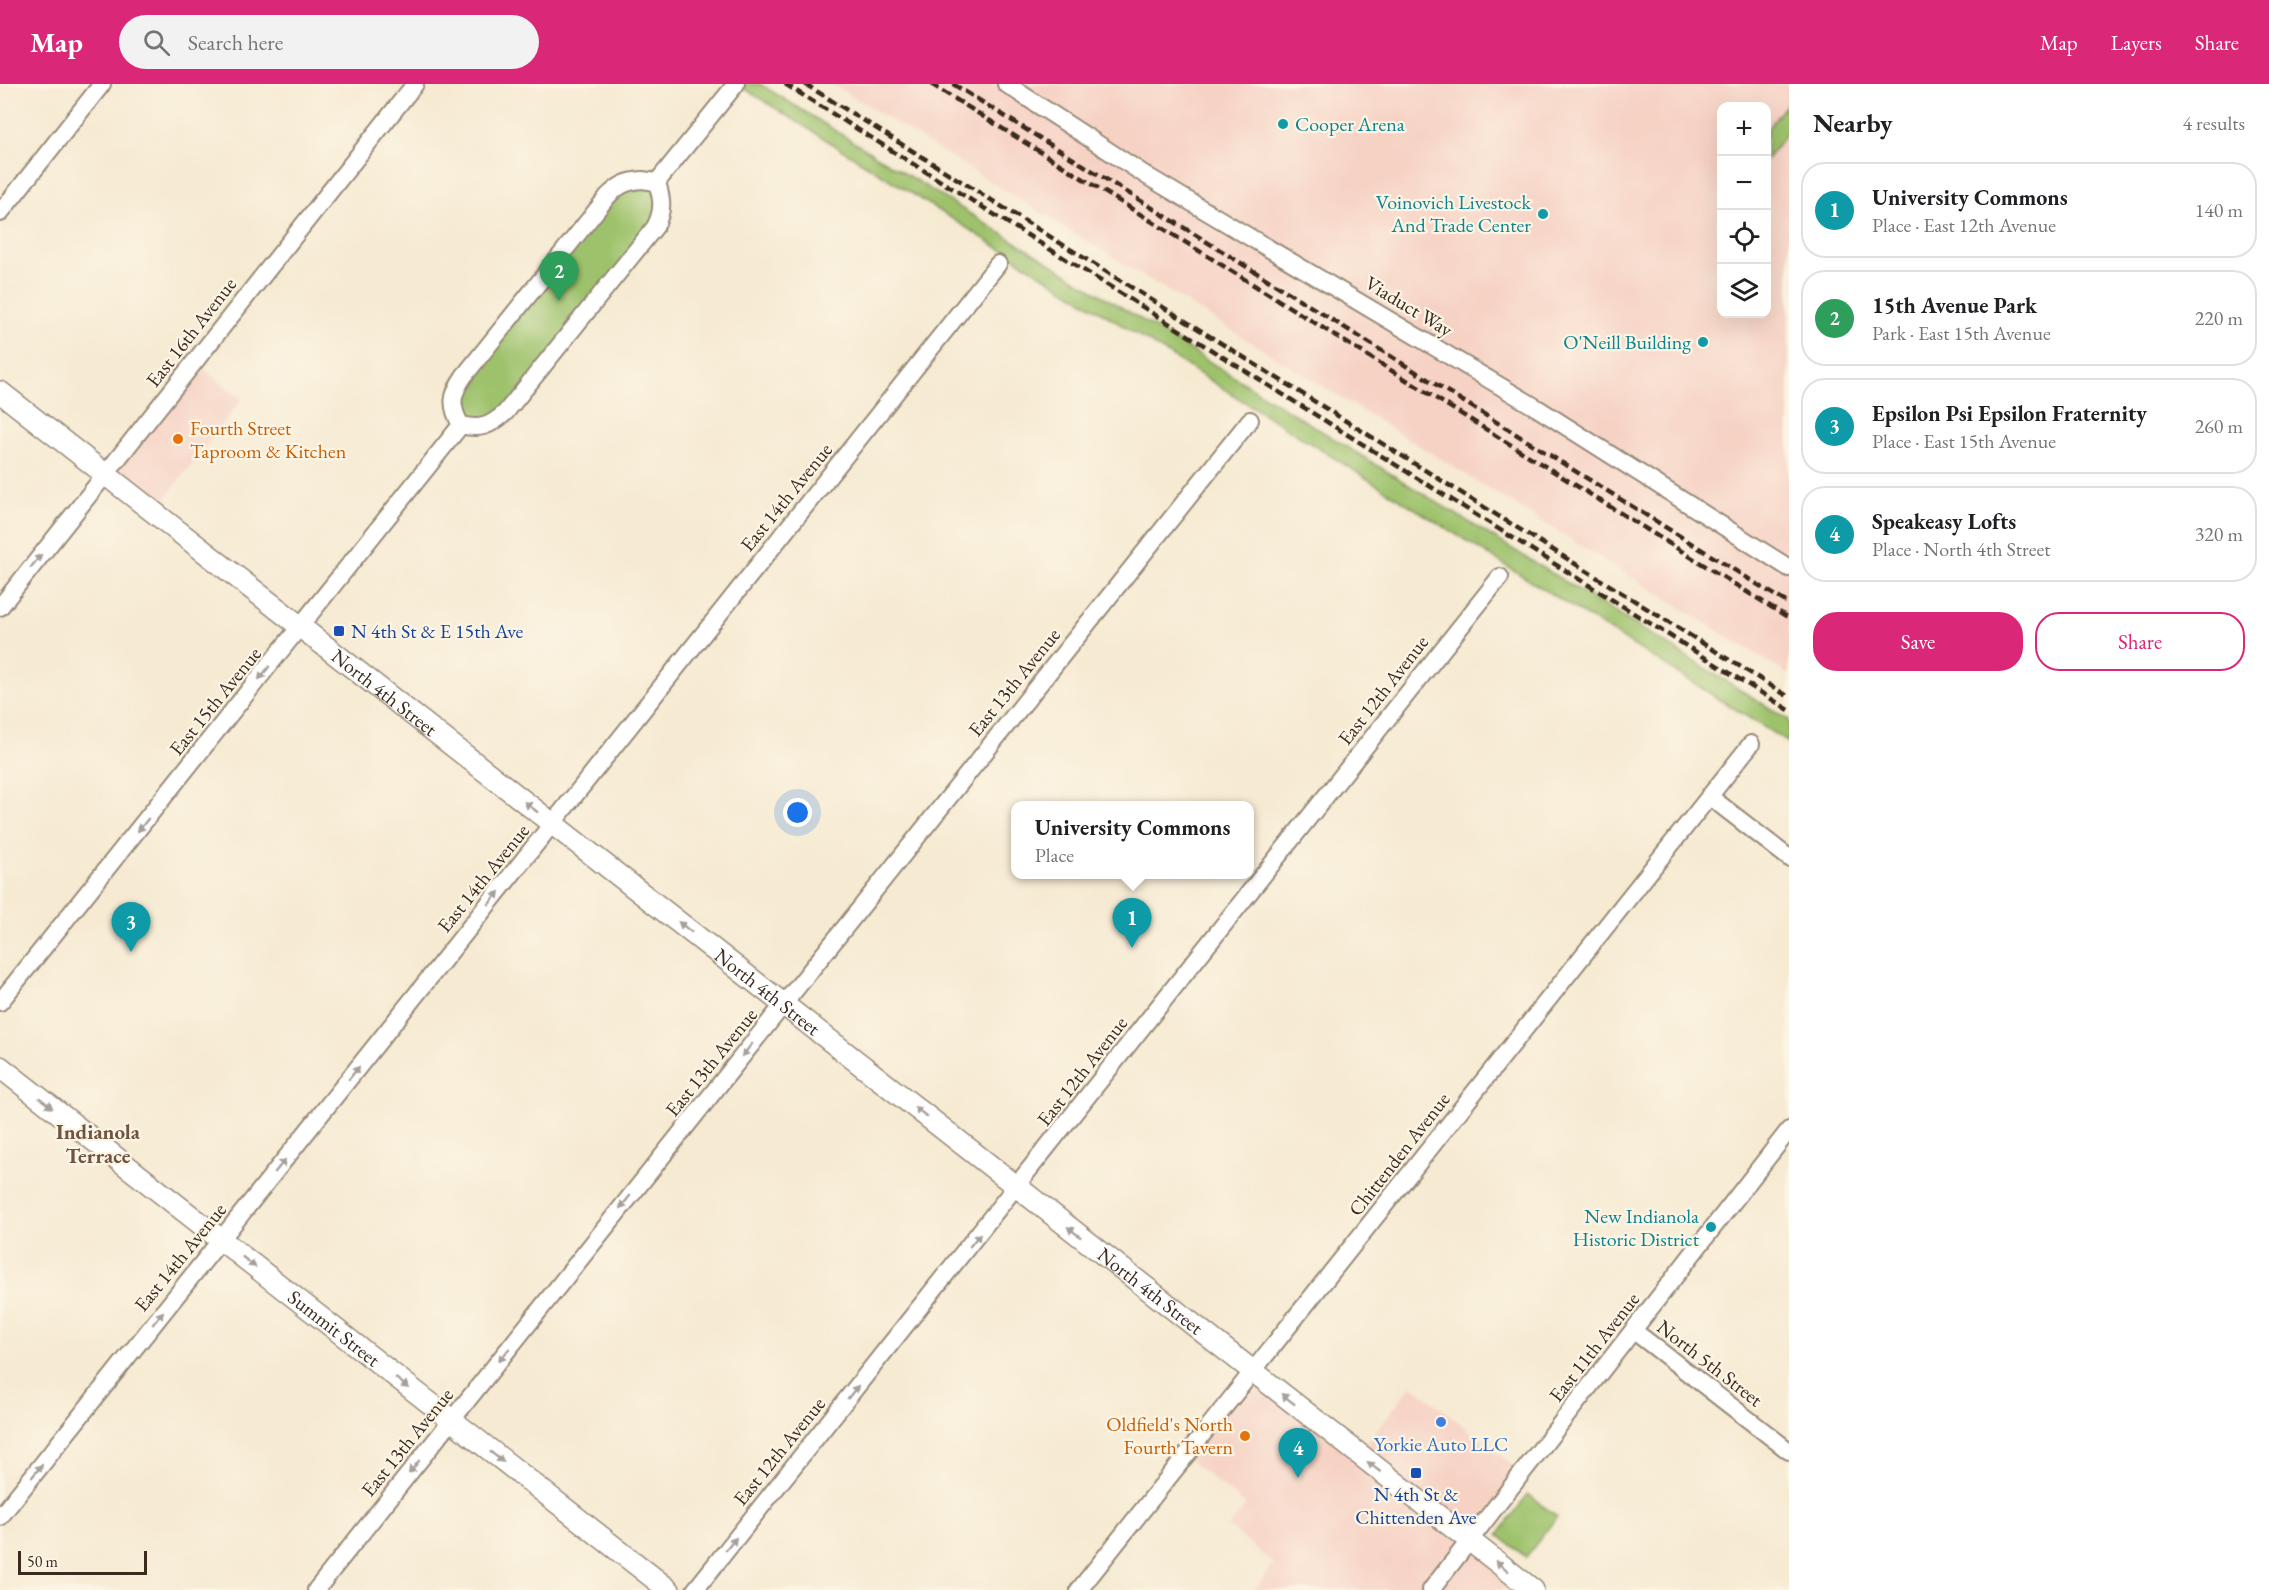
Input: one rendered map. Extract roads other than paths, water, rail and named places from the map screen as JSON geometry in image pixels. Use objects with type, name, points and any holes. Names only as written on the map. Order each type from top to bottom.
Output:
[{"type":"main road","name":"North 4th Street","points":[[0,392],[1533,1590]]},
{"type":"main road","name":"Summit Street","points":[[0,1066],[450,1421],[669,1590]]},
{"type":"street","points":[[0,213],[102,84]]},
{"type":"street","name":"East 16th Avenue","points":[[0,607],[415,84]]},
{"type":"street","points":[[657,182],[736,84]]},
{"type":"street","name":"Viaduct Way","points":[[1006,84],[1147,176],[1537,408],[1789,568]]},
{"type":"street","points":[[628,181],[657,182],[663,201],[662,212],[655,227],[505,413],[486,427],[476,429],[461,425],[453,411],[452,398],[455,388],[536,286],[618,186],[628,181]]},
{"type":"street","name":"East 14th Avenue","points":[[0,1516],[998,264]]},
{"type":"street","name":"East 13th Avenue","points":[[316,1590],[1250,420]]},
{"type":"street","name":"East 15th Avenue","points":[[0,1002],[461,425]]},
{"type":"street","name":"East 12th Avenue","points":[[695,1590],[1500,577]]},
{"type":"street","name":"Chittenden Avenue","points":[[1079,1590],[1751,744]]},
{"type":"street","points":[[1709,796],[1789,858]]},
{"type":"street","name":"East 11th Avenue","points":[[1431,1590],[1788,1132]]},
{"type":"street","name":"North 5th Street","points":[[1634,1331],[1789,1451]]},
{"type":"railway","points":[[785,84],[1789,710]]},
{"type":"railway","points":[[805,84],[1789,697]]},
{"type":"railway","points":[[931,84],[1789,618]]},
{"type":"railway","points":[[953,84],[1789,604]]},
{"type":"place","name":"Cooper Arena","points":[[1283,124]]},
{"type":"place","name":"Voinovich Livestock And Trade Center","points":[[1543,214]]},
{"type":"place","name":"15th Avenue Park","points":[[559,301]]},
{"type":"place","name":"O'Neill Building","points":[[1703,342]]},
{"type":"place","name":"Fourth Street Taproom & Kitchen","points":[[178,439]]},
{"type":"place","name":"N 4th St & E 15th Ave","points":[[339,631]]},
{"type":"place","name":"University Commons","points":[[1132,948]]},
{"type":"place","name":"Epsilon Psi Epsilon Fraternity","points":[[131,952]]},
{"type":"place","name":"New Indianola Historic District","points":[[1711,1227]]},
{"type":"place","name":"Yorkie Auto LLC","points":[[1441,1422]]},
{"type":"place","name":"Oldfield's North Fourth Tavern","points":[[1245,1436]]},
{"type":"place","name":"N 4th St & Chittenden Ave","points":[[1416,1473]]},
{"type":"place","name":"Speakeasy Lofts","points":[[1298,1478]]},
{"type":"district","name":"Indianola Terrace","points":[[98,1144]]}]
